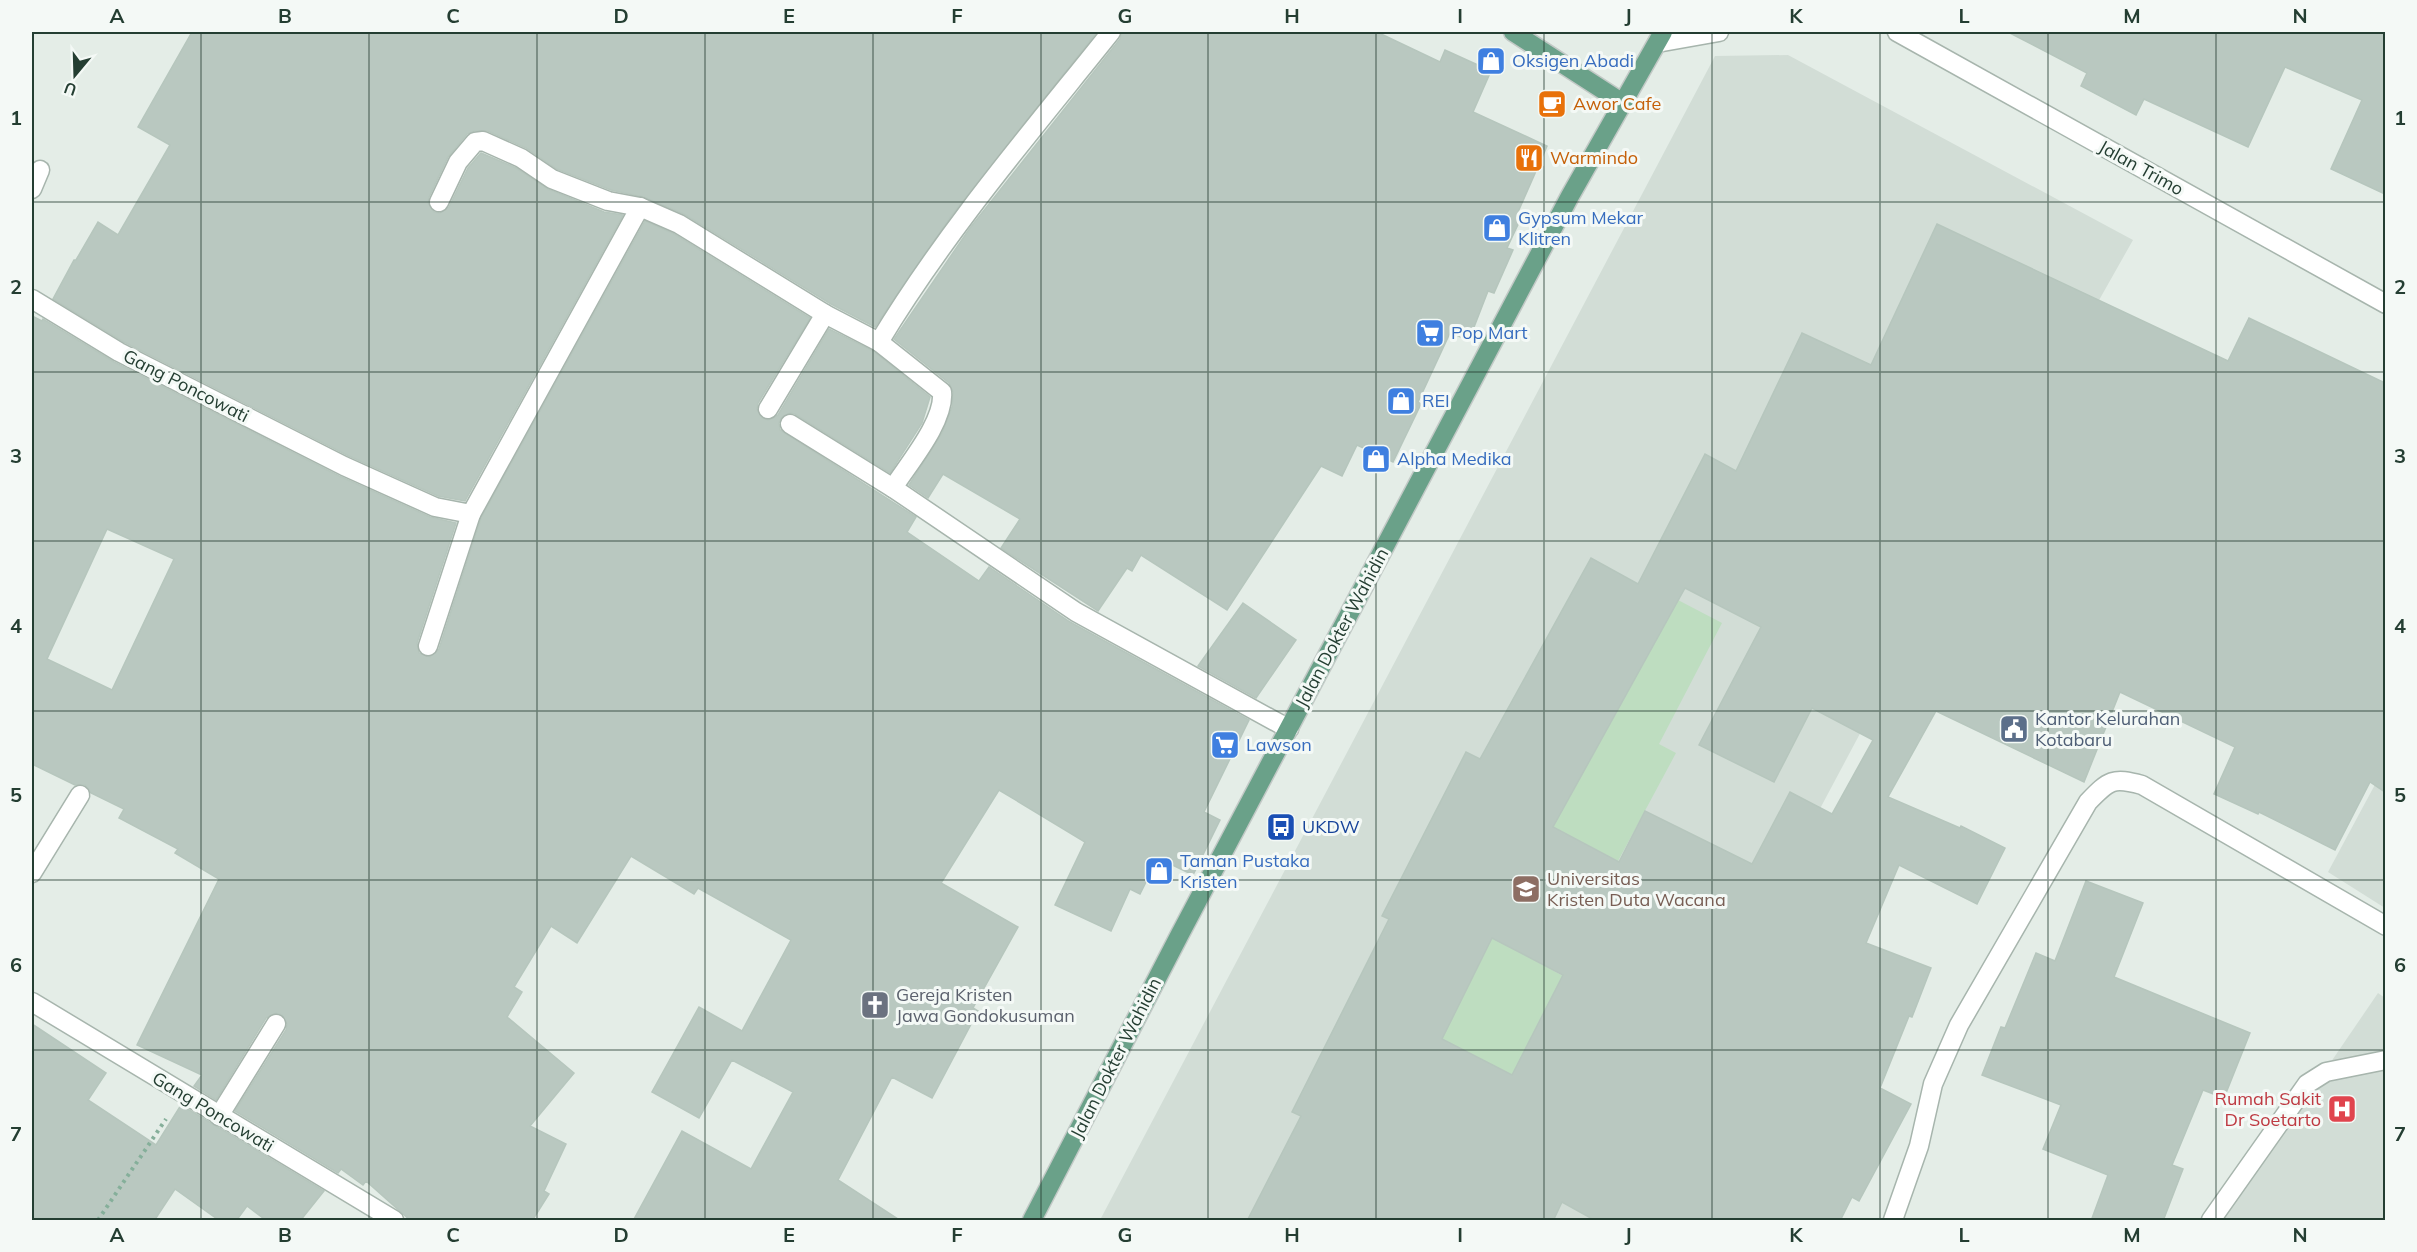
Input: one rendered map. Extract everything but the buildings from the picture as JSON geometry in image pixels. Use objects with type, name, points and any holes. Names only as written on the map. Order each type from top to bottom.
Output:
[{"type":"main road","points":[[1513,32],[1623,103]]},
{"type":"main road","name":"Jalan Dokter Wahidin","points":[[1032,1221],[1179,936],[1570,196],[1660,37]]},
{"type":"street","points":[[879,342],[898,311],[999,169],[1111,32]]},
{"type":"street","points":[[1660,37],[1719,32]]},
{"type":"street","name":"Jalan Trimo","points":[[1897,32],[2385,304]]},
{"type":"street","points":[[438,202],[459,162],[475,142],[483,141],[521,158],[552,178],[608,201],[640,207],[679,224],[825,314],[879,342],[942,392],[943,403],[929,432],[893,488]]},
{"type":"street","points":[[32,189],[40,170]]},
{"type":"street","points":[[428,646],[471,514],[640,207]]},
{"type":"street","name":"Gang Poncowati","points":[[32,299],[119,352],[344,466],[435,507],[471,514]]},
{"type":"street","points":[[768,409],[825,314]]},
{"type":"street","points":[[790,424],[893,488],[1076,612],[1289,729]]},
{"type":"street","points":[[1893,1221],[1918,1146],[1933,1084],[1959,1025],[2088,802],[2103,786],[2122,779],[2142,784],[2385,926]]},
{"type":"street","points":[[32,873],[80,795]]},
{"type":"street","name":"Gang Poncowati","points":[[32,1002],[394,1221]]},
{"type":"street","points":[[219,1116],[276,1024]]},
{"type":"street","points":[[2211,1221],[2307,1084],[2326,1072],[2385,1060]]},
{"type":"path","points":[[98,1221],[183,1094]]},
{"type":"shaded area","name":"Universitas Kristen Duta Wacana","points":[[1788,55],[2133,240],[1954,557],[1601,1220],[1100,1220],[1715,56]]},
{"type":"shaded area","points":[[2385,766],[2385,908],[2328,872]]},
{"type":"shaded area","name":"Rumah Sakit Dr Soetarto","points":[[2378,993],[2385,998],[2385,1220],[2223,1220]]},
{"type":"green space","points":[[1678,600],[1722,623],[1659,744],[1676,753],[1618,861],[1538,819]]},
{"type":"green space","points":[[1483,932],[1563,976],[1513,1075],[1499,1069],[1382,1160],[1477,968]]},
{"type":"place","name":"Oksigen Abadi","points":[[1491,61]]},
{"type":"place","name":"Awor Cafe","points":[[1552,104]]},
{"type":"place","name":"Warmindo","points":[[1529,158]]},
{"type":"place","name":"Gypsum Mekar Klitren","points":[[1497,228]]},
{"type":"place","name":"Pop Mart","points":[[1430,333]]},
{"type":"place","name":"REI","points":[[1401,401]]},
{"type":"place","name":"Alpha Medika","points":[[1376,459]]},
{"type":"place","name":"Kantor Kelurahan Kotabaru","points":[[2014,729]]},
{"type":"place","name":"Lawson","points":[[1225,745]]},
{"type":"place","name":"UKDW","points":[[1281,827]]},
{"type":"place","name":"Taman Pustaka Kristen","points":[[1159,871]]},
{"type":"place","name":"Universitas Kristen Duta Wacana","points":[[1526,889]]},
{"type":"place","name":"Gereja Kristen Jawa Gondokusuman","points":[[875,1005]]},
{"type":"place","name":"Rumah Sakit Dr Soetarto","points":[[2342,1109]]}]
